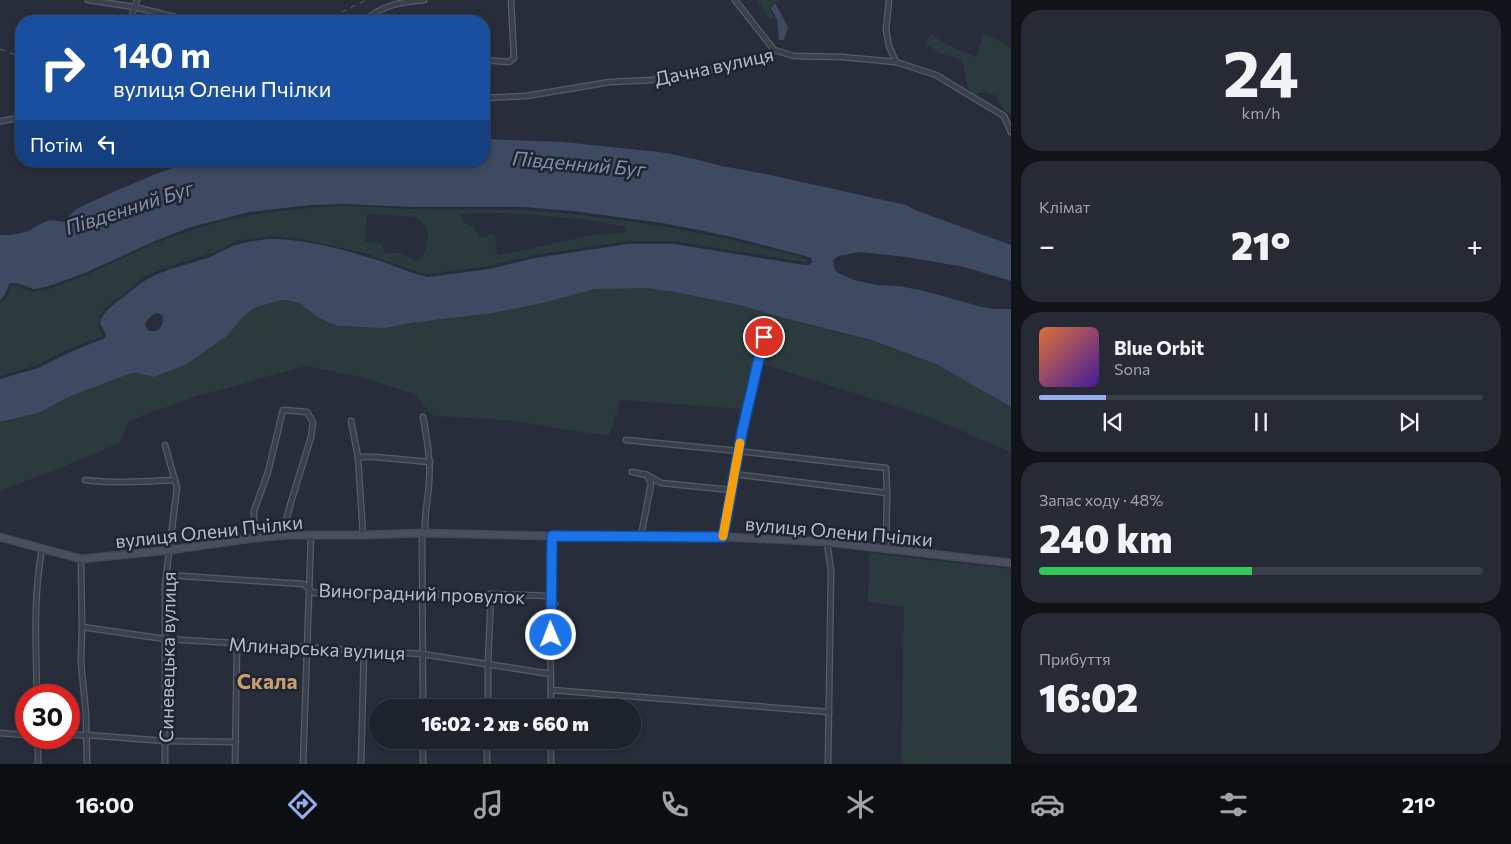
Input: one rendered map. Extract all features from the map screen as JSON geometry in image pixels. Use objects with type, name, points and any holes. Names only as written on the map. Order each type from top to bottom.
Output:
[{"type":"street","points":[[88,0],[134,7],[167,15]]},
{"type":"street","points":[[132,15],[137,0]]},
{"type":"street","points":[[374,15],[388,6],[401,2],[424,0]]},
{"type":"street","points":[[490,60],[509,62],[514,58],[511,0]]},
{"type":"street","points":[[735,0],[774,50]]},
{"type":"street","points":[[890,0],[886,30],[889,46],[896,62]]},
{"type":"street","name":"Дачна вулиця","points":[[490,98],[526,96],[610,82],[652,80],[738,65],[770,55],[774,50],[794,56],[842,57],[896,62],[936,75],[1004,116],[1011,132]]},
{"type":"street","points":[[0,121],[15,119]]},
{"type":"street","points":[[723,537],[730,490],[764,337]]},
{"type":"street","points":[[254,538],[254,512],[268,472],[283,410],[307,412],[313,422],[311,437],[285,525],[288,535]]},
{"type":"street","points":[[422,699],[421,592],[423,534],[430,462],[423,417]]},
{"type":"street","points":[[351,421],[358,457],[363,535]]},
{"type":"street","points":[[626,440],[886,468],[886,548]]},
{"type":"street","name":"Синевецька вулиця","points":[[164,445],[177,488],[166,585],[165,764]]},
{"type":"street","points":[[358,457],[430,462]]},
{"type":"street","points":[[632,472],[647,475],[661,483],[730,490]]},
{"type":"street","points":[[734,474],[887,493]]},
{"type":"street","points":[[641,536],[650,484],[647,475]]},
{"type":"street","points":[[85,480],[124,483],[175,480]]},
{"type":"street","name":"вулиця Олени Пчілки","points":[[0,537],[81,558],[170,550],[288,535],[423,534],[723,537],[827,542],[1011,563]]},
{"type":"street","points":[[303,764],[311,536]]},
{"type":"street","points":[[552,536],[550,596],[552,699]]},
{"type":"street","points":[[827,542],[831,572],[828,764]]},
{"type":"street","points":[[37,684],[36,614],[38,572],[42,549]]},
{"type":"street","points":[[81,558],[81,663],[86,714],[87,764]]},
{"type":"street","name":"Виноградний провулок","points":[[167,575],[303,584],[314,593],[421,592],[458,597],[491,594],[550,596],[555,604]]},
{"type":"street","points":[[488,699],[491,594]]},
{"type":"street","name":"Млинарська вулиця","points":[[82,627],[165,639],[422,654],[551,674]]},
{"type":"street","points":[[235,764],[237,644]]},
{"type":"street","points":[[361,764],[364,651]]},
{"type":"street","points":[[552,690],[829,712]]},
{"type":"street","points":[[0,733],[15,734]]},
{"type":"street","points":[[80,735],[165,741],[236,742]]},
{"type":"street","points":[[38,749],[38,764]]},
{"type":"street","points":[[423,749],[423,764]]},
{"type":"street","points":[[487,749],[487,764]]},
{"type":"street","points":[[551,749],[551,764]]},
{"type":"shaded area","points":[[757,0],[779,0],[779,3],[774,2],[770,9],[773,16],[770,20]]},
{"type":"shaded area","points":[[931,34],[946,44],[976,57],[984,34],[997,39],[1011,48],[1011,114],[1004,110],[996,96],[986,92],[973,94],[968,88],[962,59],[941,54],[926,44]]},
{"type":"shaded area","points":[[343,206],[523,210],[573,214],[662,226],[732,240],[798,256],[809,261],[804,262],[674,241],[628,241],[535,255],[488,266],[428,274],[420,273],[371,255],[301,239],[272,236],[237,241],[215,252],[169,266],[144,277],[110,304],[99,316],[98,326],[103,336],[67,350],[37,365],[0,376],[0,303],[7,297],[11,286],[34,291],[45,290],[81,277],[180,234],[225,221],[294,209]],"holes":[[[496,213],[594,221],[626,227],[626,232],[593,235],[499,255],[495,251],[497,244],[493,233],[482,238],[472,226],[463,222],[461,214]],[[367,214],[416,217],[428,229],[425,251],[421,258],[417,261],[400,253],[385,253],[381,244],[365,241]]]},
{"type":"shaded area","points":[[607,288],[647,288],[739,305],[779,317],[855,335],[936,364],[1011,407],[1011,452],[926,416],[760,363],[743,409],[620,400],[609,436],[506,420],[433,416],[414,394],[361,377],[306,366],[191,398],[129,421],[120,443],[0,491],[0,422],[38,413],[73,395],[129,374],[137,373],[155,377],[187,364],[228,335],[242,318],[254,308],[286,300],[299,303],[319,318],[337,326],[390,327],[493,313],[543,303],[585,291]]},
{"type":"shaded area","points":[[869,553],[1011,569],[1011,764],[901,764],[904,607],[868,602]]},
{"type":"water","points":[[775,3],[788,27],[784,40],[779,40],[777,20],[771,8]]},
{"type":"water","name":"Південний Буг","points":[[490,139],[563,142],[660,152],[906,205],[1011,245],[1011,281],[964,267],[906,257],[860,252],[835,258],[833,261],[835,270],[854,280],[876,285],[899,286],[924,291],[982,307],[1011,309],[1011,407],[936,364],[868,339],[739,305],[647,288],[594,289],[543,303],[493,313],[410,323],[386,328],[337,326],[319,318],[299,303],[286,300],[278,301],[254,308],[242,318],[228,335],[187,364],[154,377],[137,373],[129,374],[73,395],[38,413],[0,422],[0,379],[38,368],[105,338],[106,335],[100,323],[105,313],[140,284],[157,274],[208,258],[234,245],[269,239],[284,239],[322,245],[428,277],[489,269],[535,258],[628,244],[674,244],[804,265],[809,265],[812,262],[809,257],[732,237],[662,223],[573,211],[523,207],[311,205],[249,212],[188,228],[85,273],[46,287],[34,289],[17,283],[10,283],[0,300],[0,235],[12,235],[29,231],[50,220],[64,222],[80,207],[150,176],[176,167],[490,167]],"holes":[[[158,313],[162,315],[163,321],[157,331],[149,331],[145,326],[148,320]]]},
{"type":"railway","points":[[336,15],[366,0]]},
{"type":"railway","points":[[0,49],[15,55]]},
{"type":"slow traffic","points":[[723,536],[740,443]]},
{"type":"district","name":"Скала","points":[[267,680]]},
{"type":"route","points":[[551,635],[552,536],[723,537],[730,490],[764,337]]}]
